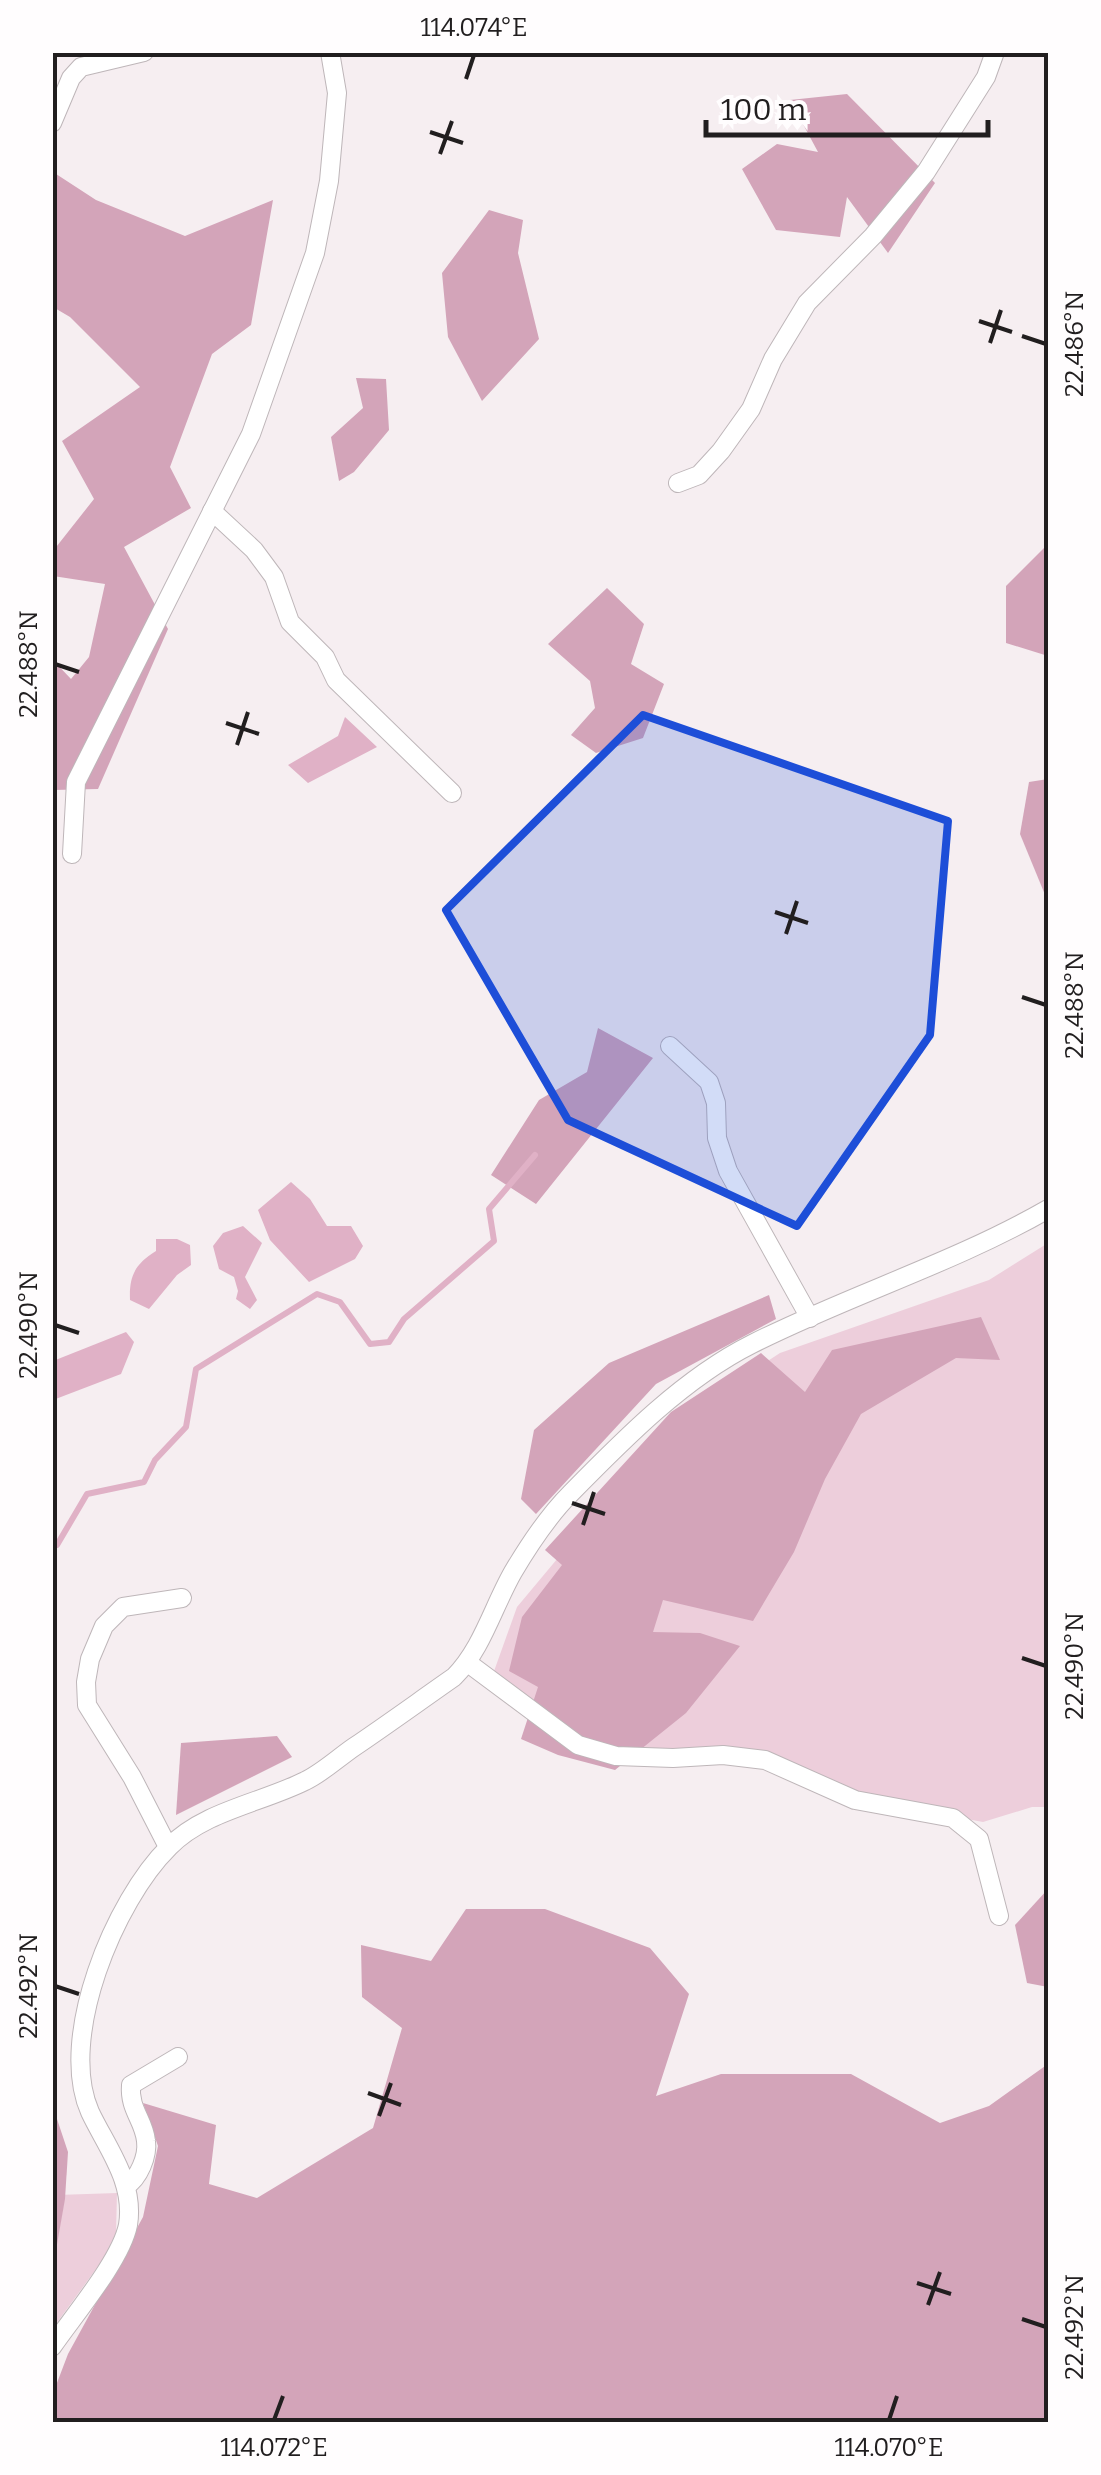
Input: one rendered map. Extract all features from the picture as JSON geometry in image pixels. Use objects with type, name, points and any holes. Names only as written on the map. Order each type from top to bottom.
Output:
[{"type":"street","points":[[52,123],[71,78],[81,67],[144,52]]},
{"type":"street","points":[[72,854],[76,782],[252,434],[315,254],[329,181],[337,93],[330,52]]},
{"type":"street","points":[[678,483],[698,475],[721,451],[751,408],[774,359],[808,303],[873,236],[926,172],[986,77],[995,52]]},
{"type":"street","points":[[212,511],[254,550],[274,577],[290,622],[324,657],[336,680],[452,792]]},
{"type":"street","points":[[670,1046],[708,1082],[716,1104],[717,1138],[728,1172],[810,1318]]},
{"type":"street","points":[[52,2346],[118,2251],[127,2227],[126,2186],[88,2109],[82,2047],[93,1984],[111,1931],[140,1881],[168,1847],[186,1832],[306,1780],[454,1677],[468,1663],[513,1572],[568,1496],[664,1403],[749,1345],[1002,1235],[1048,1209]]},
{"type":"street","points":[[168,1847],[139,1788],[87,1705],[86,1682],[90,1659],[104,1626],[123,1608],[182,1598]]},
{"type":"street","points":[[468,1663],[578,1744],[616,1756],[723,1755],[765,1760],[855,1800],[954,1818],[979,1839],[999,1916]]},
{"type":"street","points":[[126,2186],[142,2166],[146,2140],[130,2101],[131,2085],[178,2057]]},
{"type":"highlighted area","points":[[643,715],[948,821],[930,1035],[797,1226],[568,1120],[446,910]]},
{"type":"shaded area","points":[[847,94],[935,183],[888,253],[847,197],[840,237],[776,230],[742,169],[777,144],[818,152],[790,100]]},
{"type":"shaded area","points":[[53,172],[96,200],[185,236],[273,200],[251,325],[212,354],[170,467],[191,508],[124,547],[168,629],[98,789],[53,790],[52,659],[71,679],[89,657],[105,584],[53,576],[53,551],[94,499],[62,441],[140,387],[70,317],[53,307]]},
{"type":"shaded area","points":[[489,210],[523,220],[518,253],[539,339],[482,401],[448,337],[442,273]]},
{"type":"shaded area","points":[[356,378],[386,379],[389,430],[354,472],[339,481],[331,437],[363,408]]},
{"type":"shaded area","points":[[1048,544],[1048,656],[1006,643],[1006,586]]},
{"type":"shaded area","points":[[607,588],[644,624],[631,664],[664,684],[643,738],[596,753],[571,735],[595,708],[590,681],[548,644]]},
{"type":"shaded area","points":[[345,717],[377,747],[308,783],[288,765],[338,736]]},
{"type":"shaded area","points":[[1048,779],[1048,902],[1020,834],[1029,782]]},
{"type":"shaded area","points":[[598,1028],[653,1058],[536,1204],[491,1175],[539,1100],[587,1072]]},
{"type":"shaded area","points":[[291,1182],[310,1199],[327,1226],[351,1226],[363,1246],[355,1259],[309,1282],[270,1240],[258,1210]]},
{"type":"shaded area","points":[[243,1226],[262,1243],[245,1277],[257,1300],[250,1309],[236,1299],[234,1277],[219,1269],[213,1246],[223,1233]]},
{"type":"shaded area","points":[[156,1239],[177,1239],[190,1245],[191,1265],[177,1275],[149,1309],[130,1300],[131,1284],[138,1266],[156,1251]]},
{"type":"shaded area","points":[[1048,1243],[1048,1807],[1032,1807],[983,1822],[871,1801],[743,1750],[613,1750],[530,1703],[493,1674],[517,1607],[624,1479],[697,1407],[780,1353],[989,1280]]},
{"type":"shaded area","points":[[769,1295],[776,1319],[656,1384],[536,1514],[521,1499],[534,1430],[609,1363]]},
{"type":"shaded area","points":[[981,1317],[1000,1360],[956,1358],[861,1414],[825,1479],[794,1552],[753,1621],[663,1600],[653,1632],[700,1633],[740,1646],[686,1713],[615,1770],[558,1755],[521,1739],[538,1687],[509,1671],[522,1617],[562,1565],[545,1550],[671,1412],[761,1353],[805,1392],[832,1350]]},
{"type":"shaded area","points":[[126,1332],[134,1342],[121,1374],[53,1400],[53,1361]]},
{"type":"shaded area","points":[[277,1736],[292,1757],[176,1815],[181,1743]]},
{"type":"shaded area","points":[[1048,1889],[1048,1987],[1027,1983],[1015,1925]]},
{"type":"shaded area","points":[[466,1909],[545,1909],[650,1948],[689,1994],[656,2096],[721,2074],[851,2074],[940,2123],[989,2106],[1048,2064],[1048,2422],[53,2422],[52,2396],[68,2354],[143,2217],[158,2146],[143,2103],[216,2125],[209,2184],[257,2198],[373,2128],[402,2028],[362,1997],[361,1945],[431,1961]]},
{"type":"shaded area","points":[[52,2104],[68,2152],[65,2199],[53,2267]]},
{"type":"shaded area","points":[[117,2193],[116,2233],[104,2258],[53,2328],[52,2238],[57,2195]]},
{"type":"waterway","points":[[52,1546],[57,1545],[87,1494],[144,1482],[155,1460],[186,1427],[196,1369],[317,1294],[340,1302],[370,1344],[389,1342],[404,1319],[494,1241],[489,1209],[535,1155]]}]
